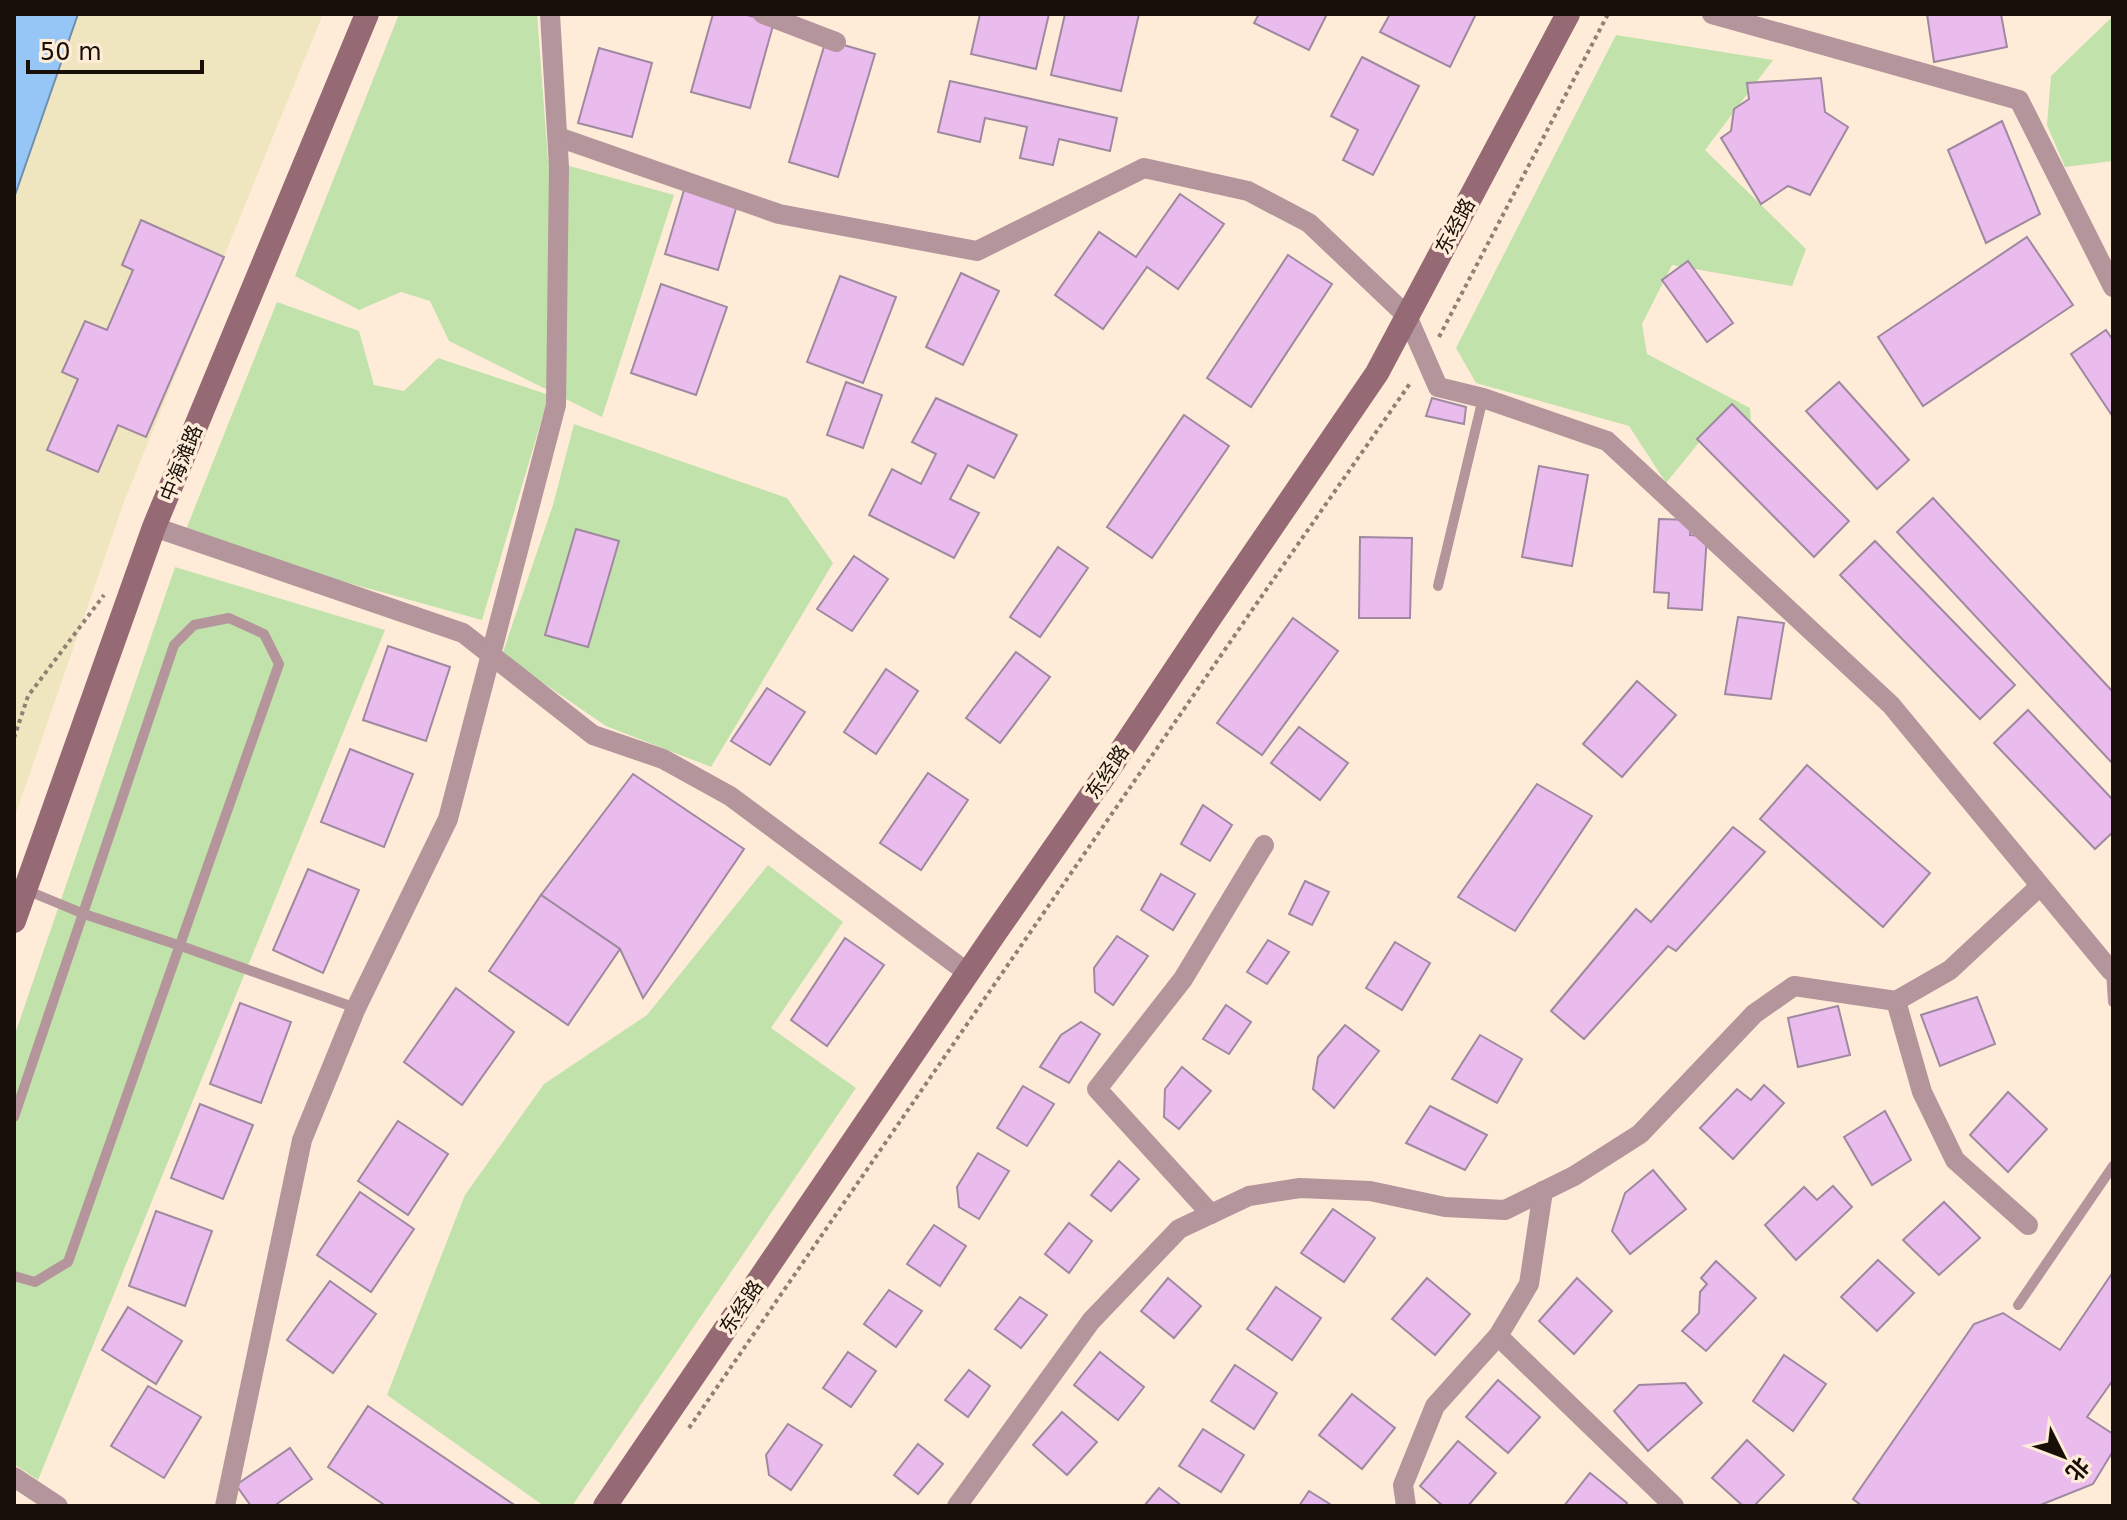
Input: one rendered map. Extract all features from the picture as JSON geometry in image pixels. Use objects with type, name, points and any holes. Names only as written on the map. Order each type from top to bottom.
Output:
[{"type":"main road","name":"中海滩路","points":[[14,921],[154,527],[367,14]]},
{"type":"main road","name":"东经路","points":[[605,1506],[1377,373],[1568,14]]},
{"type":"street","points":[[225,1506],[302,1140],[356,1008],[448,819],[556,405],[558,137],[550,14]]},
{"type":"street","points":[[763,14],[836,42]]},
{"type":"street","points":[[1712,14],[2019,100],[2113,287]]},
{"type":"street","points":[[558,137],[779,214],[977,251],[1144,168],[1248,191],[1309,223],[1407,316],[1438,387],[1483,398],[1607,441],[1891,705],[2112,971]]},
{"type":"street","points":[[154,527],[463,633],[593,735],[663,759],[730,796],[968,973]]},
{"type":"street","points":[[1211,1214],[1097,1089],[1183,979],[1264,845]]},
{"type":"street","points":[[957,1506],[1091,1321],[1179,1229],[1249,1196],[1300,1188],[1370,1191],[1445,1207],[1505,1210],[1574,1176],[1640,1134],[1754,1014],[1794,986],[1896,1001],[1950,970],[2040,886]]},
{"type":"street","points":[[1896,1001],[1922,1092],[1955,1160],[2028,1225]]},
{"type":"street","points":[[1406,1506],[1403,1485],[1435,1406],[1498,1336],[1529,1284],[1543,1191]]},
{"type":"street","points":[[1498,1336],[1674,1506]]},
{"type":"street","points":[[14,1477],[58,1506]]},
{"type":"lane","points":[[1438,586],[1483,398]]},
{"type":"lane","points":[[14,1117],[174,645],[194,625],[229,618],[264,634],[279,664],[68,1262],[35,1282],[14,1276]]},
{"type":"lane","points":[[24,889],[84,914],[356,1008]]},
{"type":"lane","points":[[2112,971],[2113,1002]]},
{"type":"lane","points":[[2018,1305],[2113,1166]]},
{"type":"green space","points":[[399,14],[537,14],[548,160],[674,195],[602,417],[449,341],[430,301],[401,292],[359,310],[295,276]]},
{"type":"green space","points":[[2113,16],[2113,161],[2065,167],[2047,125],[2051,76]]},
{"type":"green space","points":[[1616,35],[1773,60],[1705,150],[1806,249],[1792,286],[1672,265],[1642,324],[1647,354],[1750,408],[1753,454],[1710,429],[1666,483],[1629,426],[1476,383],[1456,348]]},
{"type":"green space","points":[[277,302],[359,331],[374,385],[404,391],[438,358],[549,395],[482,620],[183,537]]},
{"type":"green space","points":[[574,424],[787,498],[833,563],[711,767],[606,726],[502,655],[553,505]]},
{"type":"green space","points":[[175,567],[385,630],[38,1480],[14,1464],[14,1037]]},
{"type":"green space","points":[[768,865],[843,922],[771,1028],[856,1088],[572,1506],[544,1506],[387,1395],[465,1195],[544,1084],[647,1015]]},
{"type":"sand","points":[[78,14],[323,14],[125,499],[14,819],[14,198]]},
{"type":"water","points":[[14,14],[78,14],[14,198]]},
{"type":"building","points":[[713,14],[743,14],[774,22],[750,108],[691,92]]},
{"type":"building","points":[[980,14],[1049,14],[1036,69],[971,54]]},
{"type":"building","points":[[1065,14],[1139,14],[1121,91],[1051,75]]},
{"type":"building","points":[[1259,14],[1327,14],[1309,50],[1254,23]]},
{"type":"building","points":[[1390,14],[1476,14],[1450,67],[1380,32]]},
{"type":"building","points":[[1927,14],[2001,14],[2007,47],[1934,62]]},
{"type":"building","points":[[826,40],[875,54],[838,177],[789,162]]},
{"type":"building","points":[[599,48],[652,63],[632,137],[578,123]]},
{"type":"building","points":[[1362,57],[1419,86],[1373,175],[1343,160],[1358,130],[1331,116]]},
{"type":"building","points":[[1821,78],[1825,112],[1848,127],[1810,195],[1788,186],[1761,204],[1721,138],[1731,131],[1734,109],[1749,99],[1747,83]]},
{"type":"building","points":[[950,81],[1117,118],[1110,151],[1059,139],[1053,165],[1020,158],[1027,127],[985,118],[980,142],[938,132]]},
{"type":"building","points":[[2002,121],[2040,214],[1986,243],[1948,150]]},
{"type":"building","points":[[684,190],[737,205],[718,270],[665,254]]},
{"type":"building","points":[[1180,194],[1224,224],[1178,289],[1147,267],[1103,329],[1055,295],[1099,232],[1136,257]]},
{"type":"building","points":[[141,220],[224,257],[146,437],[118,425],[98,472],[47,450],[78,379],[62,372],[85,321],[107,330],[133,270],[122,265]]},
{"type":"building","points":[[2027,237],[2073,305],[1923,406],[1878,337]]},
{"type":"building","points":[[1288,255],[1332,284],[1251,407],[1207,378]]},
{"type":"building","points":[[1688,261],[1733,323],[1707,342],[1662,280]]},
{"type":"building","points":[[961,273],[999,291],[963,365],[926,347]]},
{"type":"building","points":[[840,276],[896,297],[863,383],[807,362]]},
{"type":"building","points":[[661,284],[727,307],[696,395],[631,373]]},
{"type":"building","points":[[2106,330],[2113,340],[2113,417],[2071,354]]},
{"type":"building","points":[[846,382],[882,395],[863,448],[827,435]]},
{"type":"building","points":[[1839,382],[1909,460],[1877,489],[1806,411]]},
{"type":"building","points":[[936,398],[1017,435],[994,478],[968,465],[950,499],[979,513],[954,558],[869,515],[892,469],[921,484],[936,454],[912,442]]},
{"type":"building","points":[[1432,398],[1466,407],[1464,424],[1426,416]]},
{"type":"building","points":[[1732,404],[1849,521],[1814,557],[1697,439]]},
{"type":"building","points":[[1184,415],[1229,446],[1152,558],[1107,527]]},
{"type":"building","points":[[1539,466],[1588,475],[1572,566],[1522,557]]},
{"type":"building","points":[[1933,498],[2113,692],[2113,764],[1897,532]]},
{"type":"building","points":[[1659,519],[1691,520],[1690,535],[1707,536],[1702,610],[1668,608],[1669,593],[1654,592]]},
{"type":"building","points":[[576,529],[619,541],[588,647],[545,635]]},
{"type":"building","points":[[1360,537],[1412,538],[1410,618],[1359,618]]},
{"type":"building","points":[[1875,541],[2015,685],[1980,719],[1840,575]]},
{"type":"building","points":[[1058,547],[1088,568],[1040,637],[1010,617]]},
{"type":"building","points":[[854,556],[888,579],[852,631],[817,609]]},
{"type":"building","points":[[1738,617],[1784,623],[1771,699],[1725,694]]},
{"type":"building","points":[[1293,618],[1338,651],[1262,755],[1217,723]]},
{"type":"building","points":[[388,646],[450,667],[426,741],[363,720]]},
{"type":"building","points":[[1016,652],[1050,677],[1000,743],[966,718]]},
{"type":"building","points":[[886,669],[918,691],[876,754],[844,732]]},
{"type":"building","points":[[1637,681],[1676,715],[1622,777],[1583,744]]},
{"type":"building","points":[[767,688],[805,712],[770,765],[731,741]]},
{"type":"building","points":[[2028,710],[2113,800],[2113,832],[2095,849],[1994,743]]},
{"type":"building","points":[[1299,727],[1348,763],[1320,800],[1271,763]]},
{"type":"building","points":[[350,749],[413,774],[384,847],[321,822]]},
{"type":"building","points":[[1807,765],[1930,873],[1883,927],[1760,819]]},
{"type":"building","points":[[928,773],[968,800],[921,870],[880,843]]},
{"type":"building","points":[[633,774],[744,849],[643,998],[620,949],[541,895]]},
{"type":"building","points":[[1537,784],[1592,816],[1515,931],[1458,897]]},
{"type":"building","points":[[1203,805],[1232,825],[1210,861],[1181,844]]},
{"type":"building","points":[[1733,827],[1765,852],[1676,951],[1668,946],[1584,1039],[1551,1011],[1636,909],[1651,922]]},
{"type":"building","points":[[308,869],[359,890],[323,973],[273,950]]},
{"type":"building","points":[[1161,874],[1195,894],[1173,930],[1141,910]]},
{"type":"building","points":[[1305,881],[1329,892],[1312,925],[1289,914]]},
{"type":"building","points":[[541,895],[620,949],[568,1025],[489,971]]},
{"type":"building","points":[[1117,936],[1148,956],[1113,1005],[1095,992],[1094,968]]},
{"type":"building","points":[[845,938],[884,965],[827,1046],[791,1020]]},
{"type":"building","points":[[1268,940],[1289,952],[1267,984],[1247,972]]},
{"type":"building","points":[[1395,942],[1430,963],[1402,1010],[1366,988]]},
{"type":"building","points":[[456,988],[514,1032],[462,1105],[404,1062]]},
{"type":"building","points":[[1977,997],[1995,1044],[1940,1066],[1921,1015]]},
{"type":"building","points":[[240,1003],[291,1022],[261,1103],[210,1084]]},
{"type":"building","points":[[1226,1005],[1251,1022],[1229,1054],[1203,1039]]},
{"type":"building","points":[[1838,1006],[1850,1055],[1798,1067],[1788,1018]]},
{"type":"building","points":[[1081,1022],[1100,1034],[1069,1083],[1040,1067],[1061,1035]]},
{"type":"building","points":[[1345,1025],[1379,1051],[1334,1108],[1313,1089],[1318,1057]]},
{"type":"building","points":[[1480,1035],[1522,1059],[1497,1103],[1452,1079]]},
{"type":"building","points":[[1182,1067],[1211,1091],[1179,1129],[1164,1117],[1165,1089]]},
{"type":"building","points":[[1764,1085],[1784,1103],[1733,1159],[1700,1128],[1737,1089],[1751,1100]]},
{"type":"building","points":[[1023,1086],[1054,1104],[1027,1146],[997,1128]]},
{"type":"building","points":[[2008,1092],[2047,1129],[2008,1172],[1970,1135]]},
{"type":"building","points":[[200,1104],[253,1125],[223,1199],[171,1178]]},
{"type":"building","points":[[1430,1106],[1487,1135],[1465,1170],[1406,1143]]},
{"type":"building","points":[[1885,1111],[1911,1160],[1872,1185],[1844,1137]]},
{"type":"building","points":[[398,1121],[448,1154],[408,1215],[358,1181]]},
{"type":"building","points":[[978,1153],[1009,1171],[979,1219],[959,1207],[957,1187]]},
{"type":"building","points":[[1119,1161],[1139,1179],[1111,1211],[1091,1195]]},
{"type":"building","points":[[1653,1170],[1686,1209],[1630,1254],[1612,1231],[1625,1193]]},
{"type":"building","points":[[1833,1186],[1852,1207],[1796,1260],[1765,1225],[1804,1187],[1817,1200]]},
{"type":"building","points":[[360,1192],[414,1229],[371,1292],[317,1255]]},
{"type":"building","points":[[1944,1202],[1980,1238],[1939,1275],[1903,1240]]},
{"type":"building","points":[[1333,1209],[1375,1238],[1344,1282],[1301,1253]]},
{"type":"building","points":[[156,1211],[212,1231],[185,1306],[129,1286]]},
{"type":"building","points":[[1069,1223],[1092,1241],[1069,1273],[1045,1254]]},
{"type":"building","points":[[934,1225],[966,1246],[940,1286],[907,1264]]},
{"type":"building","points":[[1878,1260],[1914,1293],[1877,1331],[1841,1297]]},
{"type":"building","points":[[1716,1261],[1756,1298],[1706,1351],[1682,1331],[1699,1313],[1700,1292],[1707,1284],[1701,1278]]},
{"type":"building","points":[[2113,1272],[2113,1380],[2087,1417],[2113,1434],[2113,1451],[2093,1484],[2038,1506],[1862,1506],[1853,1499],[1974,1324],[2003,1313],[2060,1350]]},
{"type":"building","points":[[1168,1278],[1201,1306],[1174,1338],[1141,1311]]},
{"type":"building","points":[[1427,1278],[1470,1314],[1435,1355],[1392,1319]]},
{"type":"building","points":[[1577,1278],[1612,1311],[1574,1354],[1539,1321]]},
{"type":"building","points":[[330,1281],[376,1314],[333,1373],[287,1340]]},
{"type":"building","points":[[1276,1287],[1321,1318],[1292,1360],[1247,1329]]},
{"type":"building","points":[[889,1290],[922,1311],[896,1347],[864,1324]]},
{"type":"building","points":[[1020,1297],[1047,1315],[1021,1348],[995,1329]]},
{"type":"building","points":[[128,1307],[182,1341],[156,1384],[102,1350]]},
{"type":"building","points":[[848,1352],[876,1371],[851,1407],[823,1388]]},
{"type":"building","points":[[1100,1352],[1144,1387],[1118,1420],[1074,1385]]},
{"type":"building","points":[[1784,1355],[1826,1384],[1793,1431],[1753,1401]]},
{"type":"building","points":[[1235,1365],[1277,1393],[1254,1429],[1211,1401]]},
{"type":"building","points":[[969,1370],[990,1386],[968,1417],[945,1400]]},
{"type":"building","points":[[1498,1380],[1540,1417],[1508,1453],[1466,1417]]},
{"type":"building","points":[[1685,1383],[1702,1403],[1648,1451],[1614,1411],[1639,1385]]},
{"type":"building","points":[[148,1386],[201,1417],[164,1478],[111,1446]]},
{"type":"building","points":[[1352,1394],[1395,1428],[1362,1469],[1319,1435]]},
{"type":"building","points":[[368,1406],[516,1506],[386,1506],[328,1467]]},
{"type":"building","points":[[1062,1412],[1097,1442],[1067,1475],[1033,1445]]},
{"type":"building","points":[[788,1424],[822,1445],[791,1490],[769,1475],[766,1455]]},
{"type":"building","points":[[1203,1429],[1244,1455],[1221,1492],[1179,1466]]},
{"type":"building","points":[[1747,1440],[1784,1475],[1754,1506],[1743,1506],[1712,1478]]},
{"type":"building","points":[[1458,1441],[1496,1473],[1468,1506],[1443,1506],[1420,1486]]},
{"type":"building","points":[[918,1444],[943,1464],[918,1494],[894,1475]]},
{"type":"building","points":[[290,1448],[312,1479],[274,1506],[251,1506],[236,1485]]},
{"type":"building","points":[[1590,1473],[1627,1503],[1625,1506],[1564,1506]]},
{"type":"building","points":[[1159,1488],[1182,1506],[1144,1506]]},
{"type":"building","points":[[1309,1491],[1333,1506],[1299,1506]]}]
